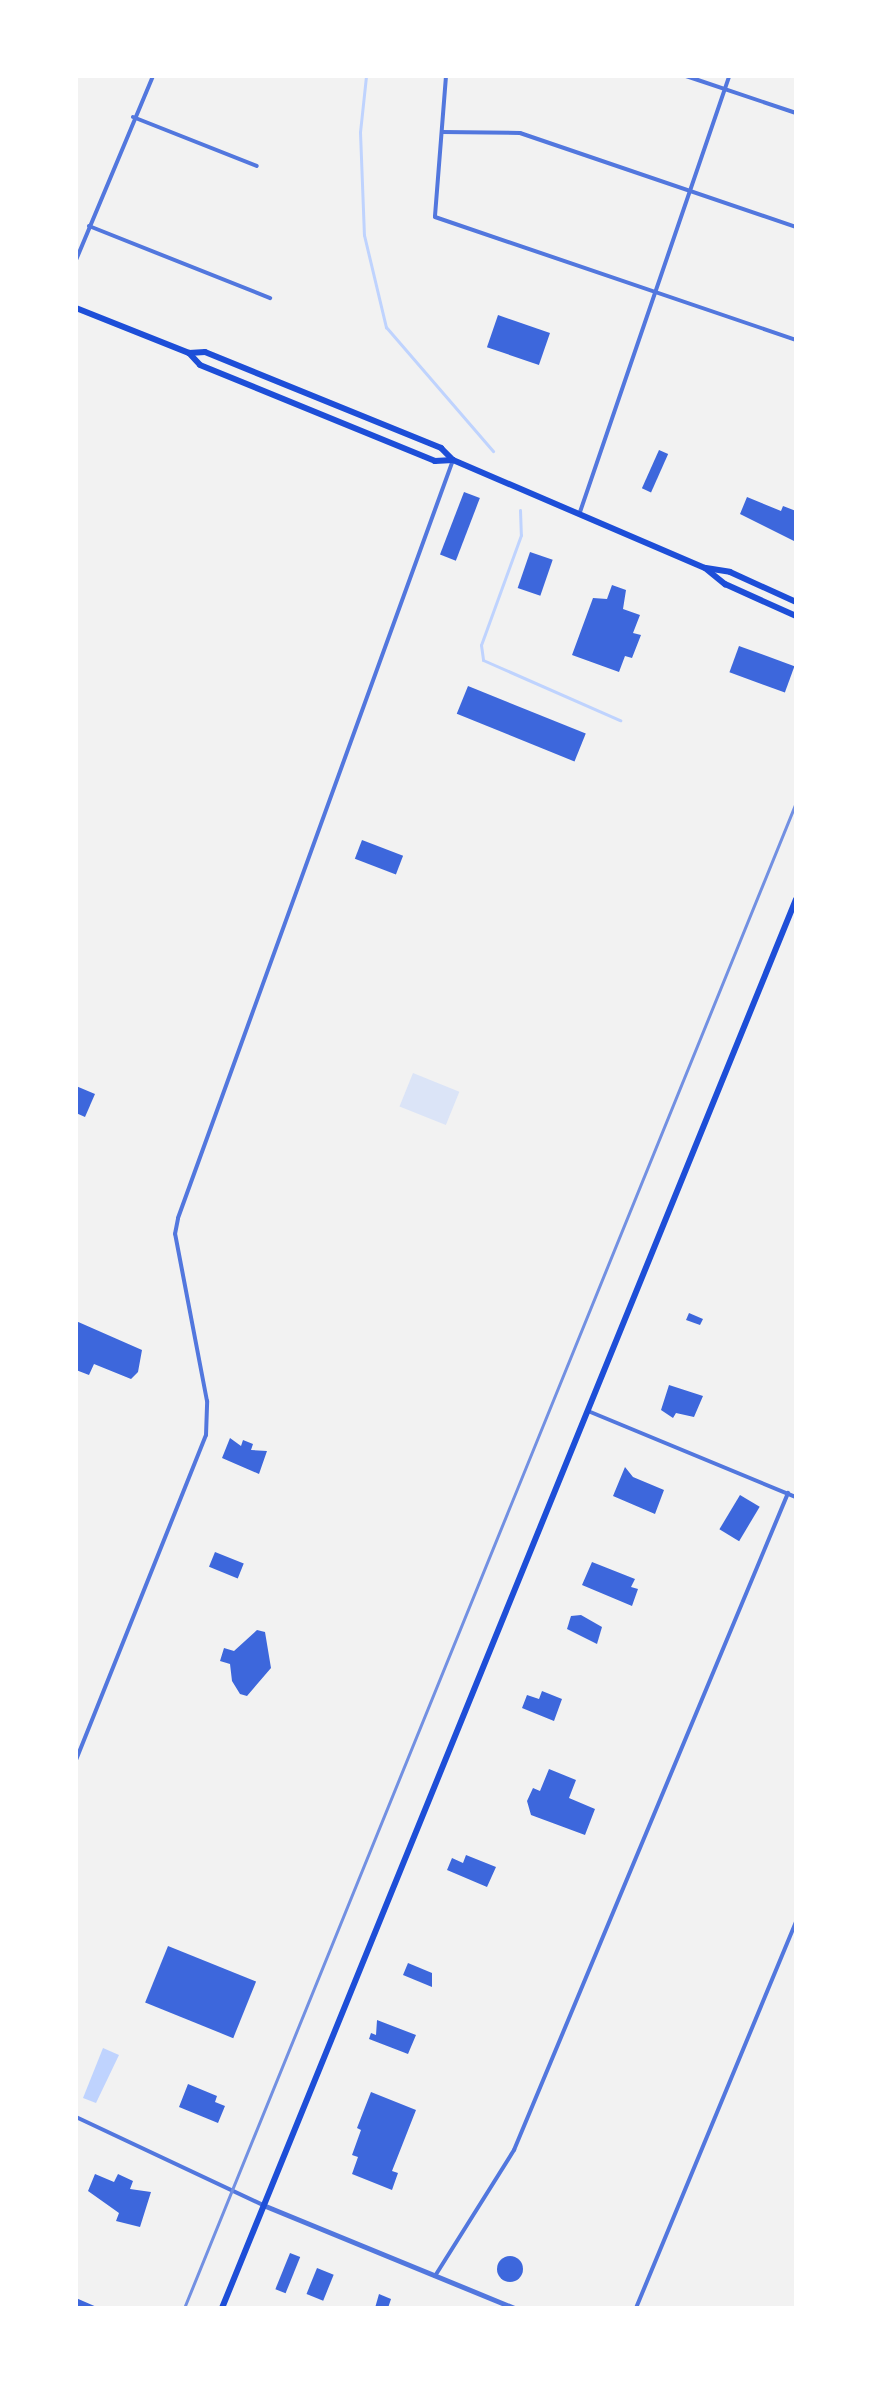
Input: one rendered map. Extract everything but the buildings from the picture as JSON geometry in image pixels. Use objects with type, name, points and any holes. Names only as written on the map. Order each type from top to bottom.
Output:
[{"type":"main road","points":[[76,308],[189,353],[205,352],[441,448],[453,460],[705,568],[725,584],[796,616]]},
{"type":"main road","points":[[189,353],[200,365],[435,461],[453,460]]},
{"type":"main road","points":[[705,568],[730,572],[796,602]]},
{"type":"main road","points":[[222,2308],[796,899]]},
{"type":"street","points":[[76,260],[133,117],[153,76]]},
{"type":"street","points":[[446,76],[435,217],[796,340]]},
{"type":"street","points":[[686,76],[796,113]]},
{"type":"street","points":[[580,512],[729,76]]},
{"type":"street","points":[[133,117],[257,166]]},
{"type":"street","points":[[441,132],[520,133],[796,227]]},
{"type":"street","points":[[89,226],[270,298]]},
{"type":"street","points":[[76,1760],[206,1435],[207,1401],[175,1234],[178,1218],[453,460]]},
{"type":"street","points":[[588,1411],[796,1497]]},
{"type":"street","points":[[435,2276],[514,2150],[788,1493]]},
{"type":"street","points":[[636,2308],[796,1921]]},
{"type":"street","points":[[76,2117],[263,2205],[514,2308]]},
{"type":"shaded area","points":[[413,1073],[459,1092],[446,1125],[400,1106]]},
{"type":"water","points":[[103,2048],[119,2055],[96,2103],[83,2098]]},
{"type":"waterway","points":[[366,76],[360,132],[364,235],[386,327],[493,451]]},
{"type":"waterway","points":[[520,510],[521,535],[481,645],[483,660],[620,720]]},
{"type":"railway","points":[[184,2308],[796,802]]}]
